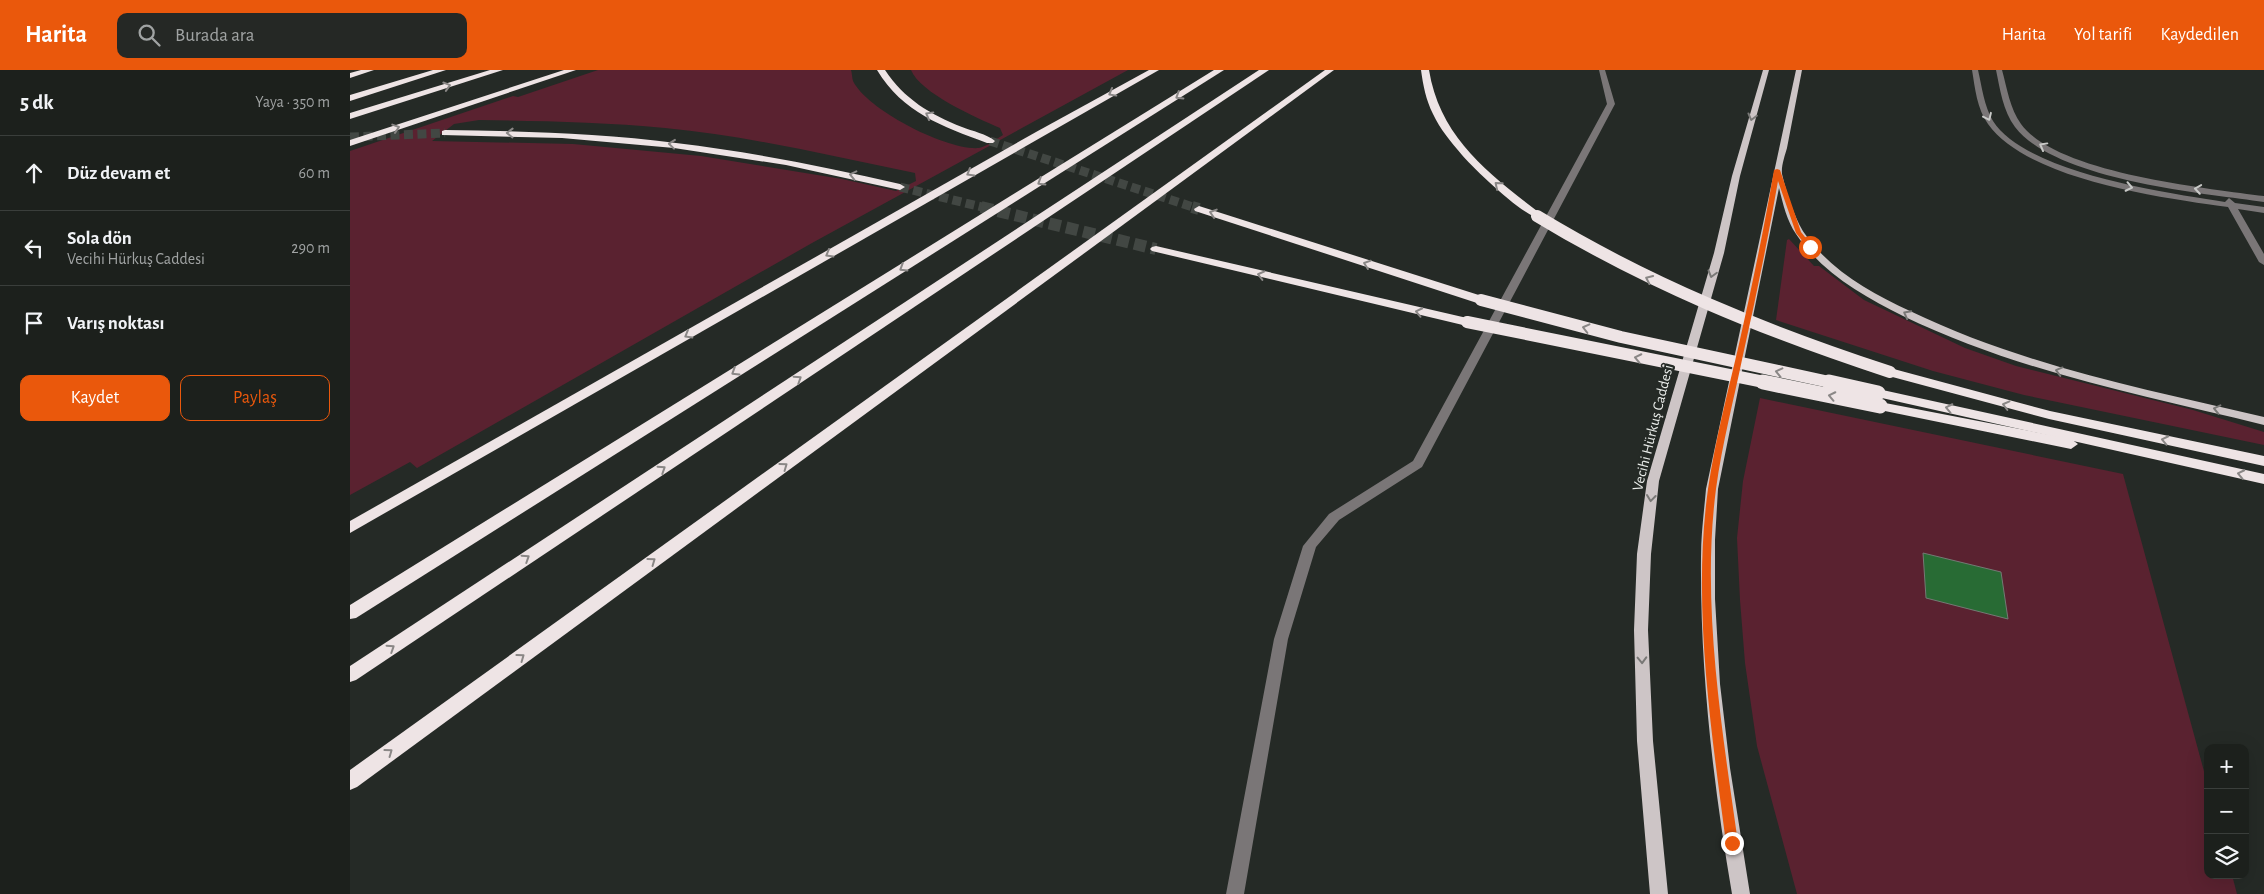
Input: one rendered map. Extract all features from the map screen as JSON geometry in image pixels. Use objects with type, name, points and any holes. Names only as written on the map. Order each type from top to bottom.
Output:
[{"type":"highway","points":[[350,76],[370,70]]},
{"type":"highway","points":[[350,98],[442,70]]},
{"type":"highway","points":[[350,116],[499,70]]},
{"type":"highway","points":[[350,143],[572,70]]},
{"type":"highway","points":[[881,70],[896,91],[915,107],[944,123],[990,141]]},
{"type":"highway","points":[[350,528],[1039,134],[1155,70]]},
{"type":"highway","points":[[350,613],[1220,70]]},
{"type":"highway","points":[[350,675],[1265,70]]},
{"type":"highway","points":[[350,781],[1330,70]]},
{"type":"highway","points":[[1425,70],[1431,96],[1453,139],[1473,162],[1498,185],[1537,216],[1586,247],[1670,289],[1771,331],[1890,372],[2048,415],[2264,461]]},
{"type":"highway","points":[[445,133],[577,136],[678,144],[764,157],[900,187]]},
{"type":"highway","points":[[1199,209],[1480,300],[1621,337],[2044,439],[2264,479]]},
{"type":"highway","points":[[1156,249],[1467,322],[1879,400]]},
{"type":"main road","name":"Vecihi Hürkuş Caddesi","points":[[1659,894],[1645,741],[1641,630],[1644,554],[1654,481],[1664,438],[1719,253],[1736,176],[1766,70]]},
{"type":"main road","points":[[1742,894],[1732,843],[1716,722],[1709,636],[1708,556],[1712,489],[1724,424],[1761,262],[1777,170],[1799,70]]},
{"type":"main road","points":[[1777,170],[1799,233],[1823,261],[1851,284],[1923,323],[2021,361],[2264,421]]},
{"type":"street","points":[[1235,894],[1281,639],[1310,546],[1334,517],[1418,464],[1611,104],[1602,70]]},
{"type":"street","points":[[1975,70],[1990,123],[2007,142],[2035,157],[2073,172],[2158,194],[2264,210]]},
{"type":"street","points":[[1999,70],[2012,116],[2033,141],[2048,149],[2077,161],[2121,175],[2264,199]]},
{"type":"street","points":[[2223,193],[2264,262]]},
{"type":"shaded area","points":[[598,70],[851,70],[853,81],[861,92],[891,116],[929,136],[948,143],[979,148],[988,145],[1003,135],[1000,128],[937,96],[916,79],[911,70],[1128,70],[812,243],[417,468],[410,462],[350,495],[350,151],[513,96],[518,97]],"holes":[[[479,120],[618,124],[728,136],[915,173],[916,181],[896,191],[842,179],[701,156],[573,144],[432,141],[454,124]]]},
{"type":"shaded area","points":[[1789,239],[1814,266],[1819,266],[1864,300],[1965,348],[2016,366],[2193,410],[2264,432],[2264,445],[2024,395],[1933,371],[1776,320],[1787,240]]},
{"type":"shaded area","points":[[1760,398],[2123,474],[2204,771],[2204,879],[2233,879],[2237,894],[1797,894],[1757,746],[1745,663],[1737,538],[1743,481]]},
{"type":"building","points":[[1923,553],[2001,572],[2008,619],[1926,598]]},
{"type":"tunnel","points":[[350,137],[445,133]]},
{"type":"tunnel","points":[[990,141],[1196,208]]},
{"type":"tunnel","points":[[900,187],[986,208]]},
{"type":"tunnel","points":[[981,207],[1156,249]]},
{"type":"tunnel","points":[[1192,207],[1199,209]]},
{"type":"route","points":[[1732,843],[1716,722],[1709,636],[1708,556],[1712,489],[1724,424],[1761,262],[1777,170],[1799,233],[1810,247]]}]
